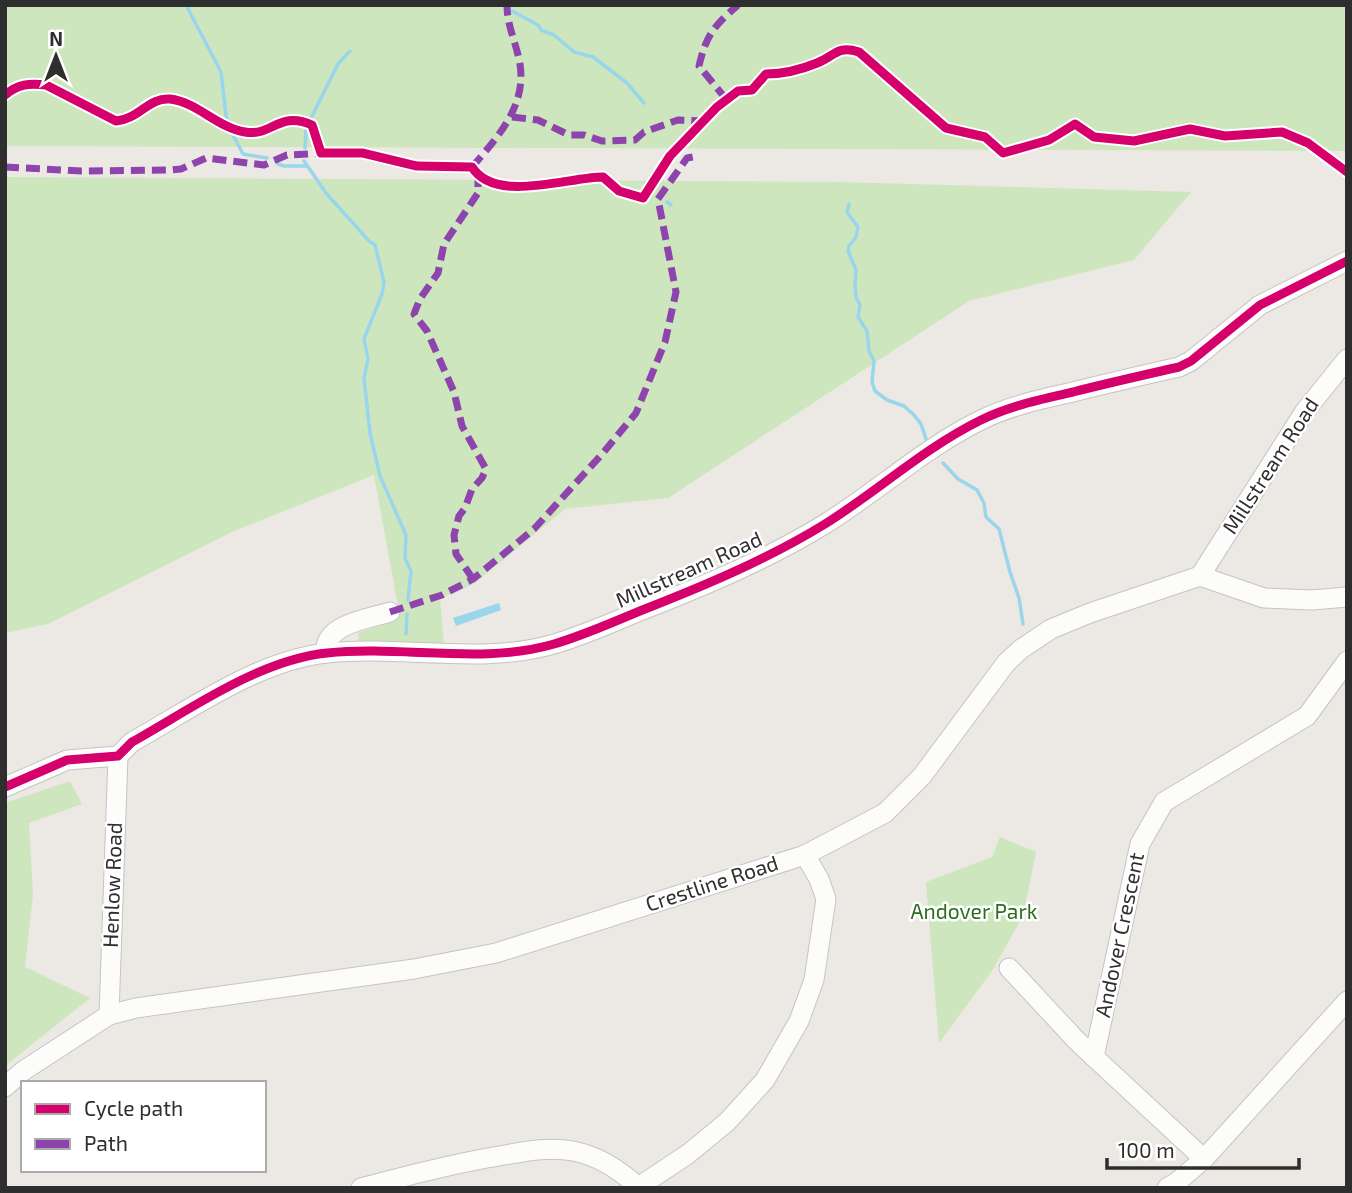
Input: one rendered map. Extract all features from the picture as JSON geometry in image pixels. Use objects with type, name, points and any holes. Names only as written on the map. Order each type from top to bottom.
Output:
[{"type":"street","name":"Millstream Road","points":[[118,756],[132,742],[235,684],[288,660],[326,653],[392,650],[510,652],[553,644],[600,628],[775,552],[834,517],[931,448],[983,419],[1012,408],[1179,367],[1191,361],[1260,305],[1347,261]]},
{"type":"street","name":"Millstream Road","points":[[1200,576],[1305,411],[1347,359]]},
{"type":"street","points":[[1200,576],[1264,598],[1312,600],[1347,597]]},
{"type":"street","name":"Crestline Road","points":[[5,1087],[23,1071],[109,1015],[136,1008],[414,969],[496,953],[805,855],[885,813],[922,776],[1006,663],[1035,638],[1065,622],[1200,576]]},
{"type":"street","points":[[326,653],[326,642],[334,631],[390,612]]},
{"type":"street","name":"Andover Crescent","points":[[1094,1057],[1140,844],[1164,802],[1307,716],[1347,661]]},
{"type":"street","points":[[5,787],[67,760],[118,756]]},
{"type":"street","name":"Henlow Road","points":[[109,1015],[118,756]]},
{"type":"street","points":[[361,1188],[431,1168],[539,1149],[572,1151],[599,1159],[626,1175],[638,1187],[688,1154],[727,1122],[765,1080],[799,1021],[814,980],[826,899],[819,879],[805,855]]},
{"type":"street","name":"Andover Crescent","points":[[1009,968],[1077,1041],[1204,1159]]},
{"type":"street","points":[[1167,1188],[1204,1159],[1347,1001]]},
{"type":"green space","points":[[5,5],[1347,5],[1347,151],[5,146]]},
{"type":"green space","points":[[5,177],[839,182],[1191,192],[1134,260],[969,301],[668,498],[565,509],[474,584],[440,599],[444,643],[359,642],[358,633],[400,617],[374,475],[234,531],[48,624],[5,633]]},
{"type":"green space","points":[[70,781],[82,804],[29,823],[33,895],[25,967],[90,998],[5,1066],[5,803]]},
{"type":"green space","name":"Andover Park","points":[[1000,837],[1036,852],[1023,916],[992,971],[939,1043],[926,882],[992,857]]},
{"type":"water","points":[[499,603],[501,610],[456,626],[453,618]]},
{"type":"waterway","points":[[186,5],[221,72],[227,124],[243,154],[267,158]]},
{"type":"waterway","points":[[512,11],[538,25],[541,30],[554,35],[574,52],[593,57],[627,83],[644,103]]},
{"type":"waterway","points":[[305,148],[306,128],[338,64],[350,51]]},
{"type":"waterway","points":[[304,161],[326,193],[375,245],[384,282],[364,339],[368,359],[364,378],[370,433],[380,476],[406,535],[405,558],[411,571],[408,600]]},
{"type":"waterway","points":[[278,164],[306,166]]},
{"type":"waterway","points":[[646,183],[653,190]]},
{"type":"waterway","points":[[667,202],[671,205]]},
{"type":"waterway","points":[[849,204],[847,212],[858,227],[848,251],[856,270],[856,297],[860,305],[858,317],[867,331],[869,351],[874,361],[872,382],[875,391],[887,400],[904,406],[914,415],[921,424],[926,439]]},
{"type":"waterway","points":[[943,463],[958,479],[977,490],[984,503],[986,517],[999,529],[1019,598],[1023,624]]},
{"type":"waterway","points":[[406,634],[407,614]]},
{"type":"marked path","points":[[472,167],[501,131],[516,104],[520,90],[519,59],[507,5]]},
{"type":"marked path","points":[[726,99],[699,66],[712,32],[738,5]]},
{"type":"marked path","points":[[512,117],[538,120],[569,135],[584,135],[602,141],[635,140],[644,132],[678,120],[704,121]]},
{"type":"marked path","points":[[5,167],[81,171],[171,170],[181,169],[206,158],[264,165],[287,155],[327,153]]},
{"type":"marked path","points":[[658,199],[687,158],[698,156]]},
{"type":"marked path","points":[[473,579],[456,554],[454,535],[459,516],[472,489],[486,469],[462,426],[454,392],[427,331],[414,314],[420,299],[438,273],[444,244],[478,193],[478,176]]},
{"type":"marked path","points":[[390,612],[442,595],[473,579],[534,529],[636,413],[665,342],[676,292],[658,199]]},
{"type":"cycle path","points":[[5,95],[24,85],[46,85],[116,121],[131,116],[156,101],[170,99],[180,101],[226,126],[245,132],[262,131],[291,120],[301,121],[312,125],[321,153],[363,153],[417,166],[472,167],[483,178],[497,184],[514,186],[603,177],[619,191],[643,198],[670,156],[717,107],[738,91],[752,90],[766,74],[804,68],[836,52],[852,50],[859,52],[946,128],[985,137],[1003,153],[1049,140],[1075,124],[1094,137],[1134,141],[1190,129],[1225,136],[1282,132],[1308,143],[1347,172]]},
{"type":"cycle path","points":[[5,787],[67,760],[118,756],[132,742],[226,688],[276,665],[302,657],[355,651],[499,653],[554,644],[589,632],[714,581],[781,549],[845,511],[940,443],[992,415],[1038,400],[1179,367],[1191,361],[1260,305],[1347,261]]}]
